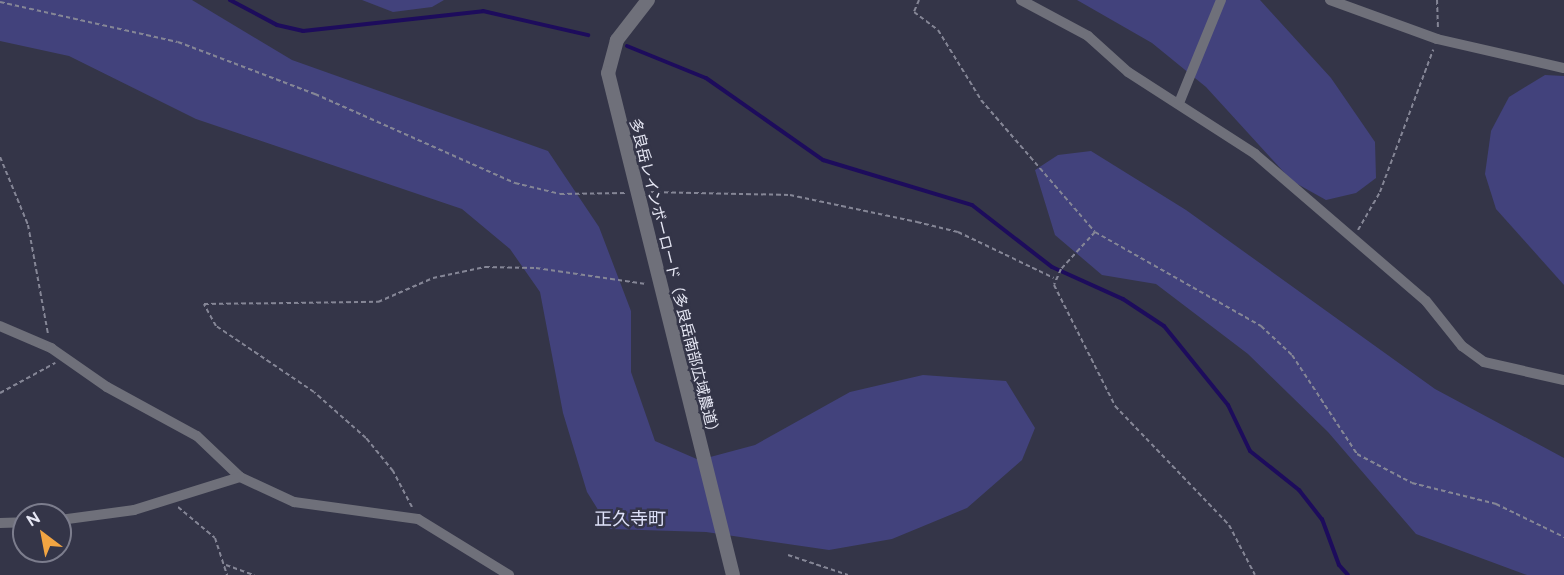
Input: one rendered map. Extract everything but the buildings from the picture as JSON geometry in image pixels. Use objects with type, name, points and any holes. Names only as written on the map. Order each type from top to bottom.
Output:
[{"type":"street","name":"多良岳レインボーロード（多良岳南部広域農道）","points":[[648,0],[617,40],[608,73],[658,285],[733,575]]},
{"type":"street","points":[[1021,0],[1088,36],[1128,72],[1255,154],[1426,301],[1462,346],[1484,362],[1564,380]]},
{"type":"street","points":[[1179,103],[1221,0]]},
{"type":"street","points":[[1330,0],[1437,39],[1564,68]]},
{"type":"street","points":[[0,326],[51,348],[197,436],[240,477],[294,502],[418,519],[509,575]]},
{"type":"street","points":[[72,518],[134,510],[165,496],[240,477]]},
{"type":"path","points":[[919,0],[914,12],[938,30],[981,100],[1095,232],[1261,326],[1292,355],[1357,454],[1376,467],[1412,483],[1496,504],[1564,537]]},
{"type":"path","points":[[1353,238],[1380,192],[1395,139],[1437,39],[1437,0]]},
{"type":"path","points":[[0,2],[178,42],[315,94],[515,183],[560,194],[743,190],[790,195],[958,232],[1055,278],[1114,406],[1229,525],[1255,575]]},
{"type":"path","points":[[0,157],[28,225],[51,348]]},
{"type":"path","points":[[1055,278],[1095,232]]},
{"type":"path","points":[[418,519],[393,471],[366,438],[314,392],[216,326],[204,304],[378,302],[433,278],[485,267],[536,268],[658,285]]},
{"type":"path","points":[[0,393],[63,356]]},
{"type":"path","points":[[165,496],[215,538],[226,565],[226,575]]},
{"type":"path","points":[[788,555],[848,575]]},
{"type":"path","points":[[226,565],[254,575]]},
{"type":"shaded area","points":[[0,0],[192,0],[292,60],[548,151],[599,227],[631,311],[631,372],[655,441],[699,460],[755,445],[850,392],[923,375],[1006,381],[1035,428],[1022,460],[967,508],[892,539],[829,550],[706,532],[610,529],[587,492],[563,413],[540,292],[510,249],[462,209],[196,119],[69,56],[0,41]]},
{"type":"shaded area","points":[[362,0],[444,0],[432,7],[393,12]]},
{"type":"shaded area","points":[[1077,0],[1260,0],[1331,78],[1375,142],[1376,178],[1356,193],[1326,200],[1292,181],[1206,87],[1152,43]]},
{"type":"shaded area","points":[[1545,75],[1564,76],[1564,285],[1496,209],[1485,174],[1491,131],[1509,97]]},
{"type":"shaded area","points":[[1091,151],[1186,210],[1435,389],[1564,458],[1564,575],[1527,575],[1416,534],[1328,432],[1248,354],[1156,284],[1102,275],[1055,235],[1035,170],[1058,155]]},
{"type":"waterway","points":[[230,0],[277,25],[303,31],[483,11],[588,35]]},
{"type":"waterway","points":[[627,46],[706,78],[823,160],[972,205],[1052,267],[1123,299],[1164,326],[1228,405],[1250,451],[1299,490],[1322,519],[1339,565],[1348,575]]},
{"type":"district","name":"正久寺町","points":[[630,519]]}]
